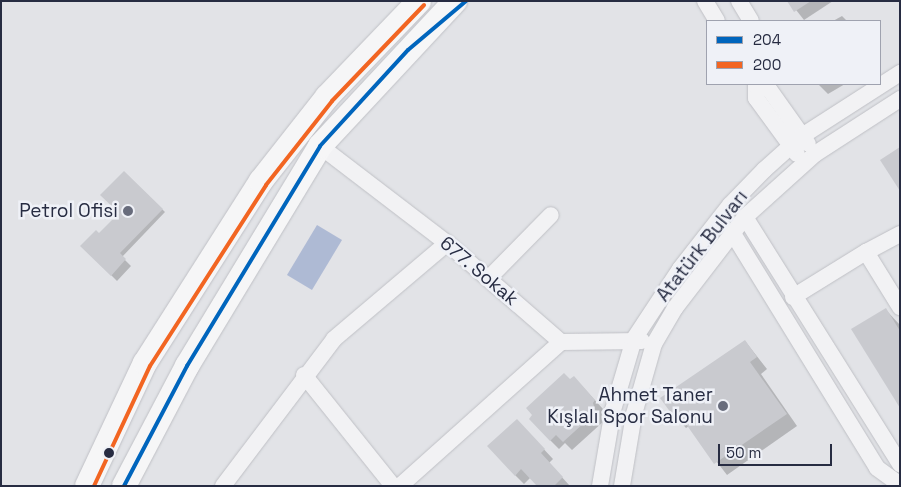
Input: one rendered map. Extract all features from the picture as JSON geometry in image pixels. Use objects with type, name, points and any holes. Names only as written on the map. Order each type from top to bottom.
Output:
[{"type":"highway","points":[[391,31],[408,1]]},
{"type":"highway","points":[[87,486],[145,363],[261,181],[327,98],[419,1]]},
{"type":"highway","points":[[124,486],[187,366],[320,146],[455,1]]},
{"type":"highway","points":[[408,50],[466,1]]},
{"type":"street","points":[[705,1],[716,20]]},
{"type":"street","points":[[739,1],[750,20]]},
{"type":"street","name":"Atatürk Bulvarı","points":[[600,486],[612,410],[634,339],[680,269],[730,205],[797,141],[900,73]]},
{"type":"street","points":[[756,85],[769,89],[809,159]]},
{"type":"street","name":"Atatürk Bulvarı","points":[[622,486],[634,414],[654,344],[675,308],[745,217],[809,159],[900,99]]},
{"type":"street","name":"677. Sokak","points":[[320,146],[447,243],[561,342]]},
{"type":"street","points":[[489,278],[551,215]]},
{"type":"street","points":[[745,217],[793,297],[900,464]]},
{"type":"street","points":[[732,232],[877,468],[900,485]]},
{"type":"street","points":[[793,297],[866,252],[900,234]]},
{"type":"street","points":[[222,486],[304,375],[334,339],[447,243]]},
{"type":"street","points":[[866,252],[900,307]]},
{"type":"street","points":[[400,486],[561,342],[634,339],[654,344]]},
{"type":"street","points":[[304,375],[393,486]]},
{"type":"water","points":[[317,225],[342,240],[312,290],[287,275]]},
{"type":"building","points":[[787,1],[811,1],[794,12]]},
{"type":"building","points":[[900,147],[900,191],[880,160]]},
{"type":"building","points":[[124,171],[163,209],[120,253],[126,259],[111,276],[80,246],[96,230],[99,233],[119,213],[100,195]]},
{"type":"building","points":[[886,308],[900,331],[900,408],[851,329]]},
{"type":"building","name":"Ahmet Taner Kışlalı Spor Salonu","points":[[745,340],[757,357],[750,362],[787,414],[714,464],[679,414],[674,417],[660,398]]},
{"type":"building","points":[[564,373],[570,379],[574,376],[595,400],[593,403],[596,412],[563,442],[556,435],[550,441],[529,419],[532,415],[526,408]]},
{"type":"building","points":[[517,419],[545,449],[541,453],[563,477],[554,486],[537,486],[521,469],[515,476],[487,446]]},
{"type":"transit line","name":"204","points":[[124,486],[187,366],[320,146],[408,50],[466,1]]},
{"type":"transit line","name":"200","points":[[94,486],[150,366],[266,185],[332,101],[424,5]]},
{"type":"place","name":"Petrol Ofisi","points":[[128,211]]},
{"type":"place","name":"Ahmet Taner Kışlalı Spor Salonu","points":[[723,406]]}]
